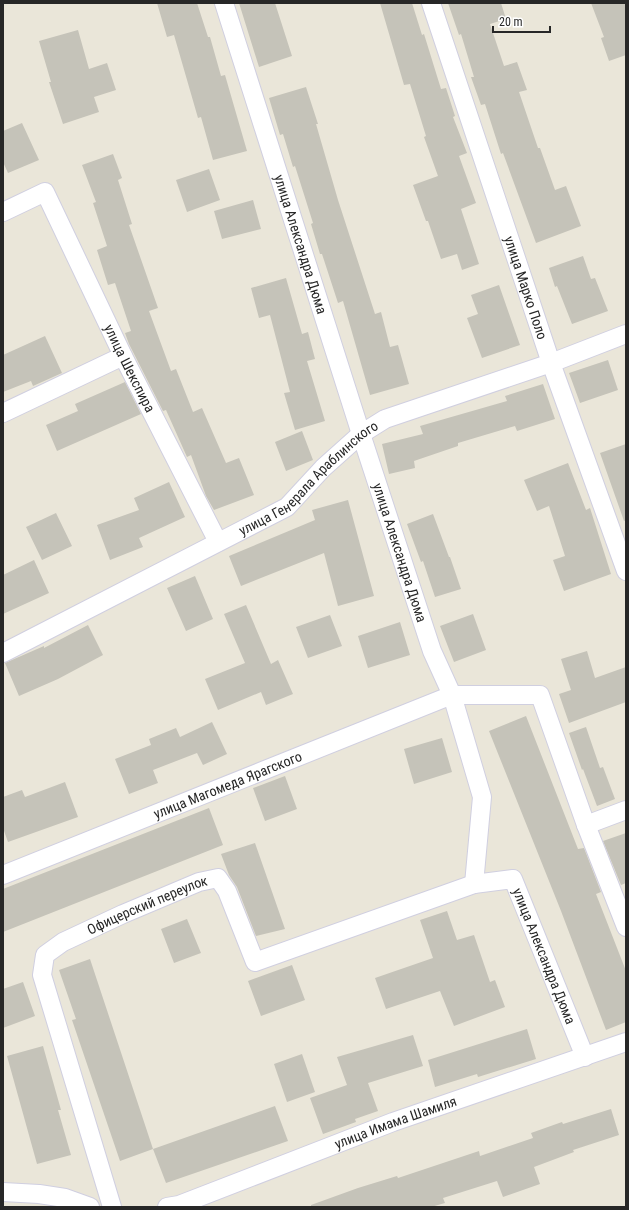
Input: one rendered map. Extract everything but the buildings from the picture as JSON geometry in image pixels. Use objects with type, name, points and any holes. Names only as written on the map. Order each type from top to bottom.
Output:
[{"type":"street","name":"улица Александра Дюма","points":[[224,3],[361,434],[432,651],[452,695],[482,797],[474,884],[513,879],[585,1057]]},
{"type":"street","name":"улица Марко Поло","points":[[431,3],[551,363],[626,571]]},
{"type":"street","name":"улица Шекспира","points":[[3,212],[45,192],[123,356],[218,542]]},
{"type":"street","name":"улица Генерала Араблинского","points":[[3,653],[287,507],[323,468],[361,434],[385,419],[551,363],[626,334]]},
{"type":"street","points":[[3,413],[123,356]]},
{"type":"street","points":[[452,695],[540,695],[586,825],[624,916]]},
{"type":"street","name":"улица Магомеда Ярагского","points":[[3,875],[452,695]]},
{"type":"street","points":[[586,825],[626,810]]},
{"type":"street","name":"Офицерский переулок","points":[[112,1207],[42,975],[45,955],[64,942],[123,914],[199,882],[218,878],[226,891],[255,962],[474,884]]},
{"type":"street","name":"улица Имама Шамиля","points":[[167,1207],[179,1205],[394,1122],[626,1042]]},
{"type":"street","points":[[3,1192],[39,1194],[65,1198],[90,1207]]}]
